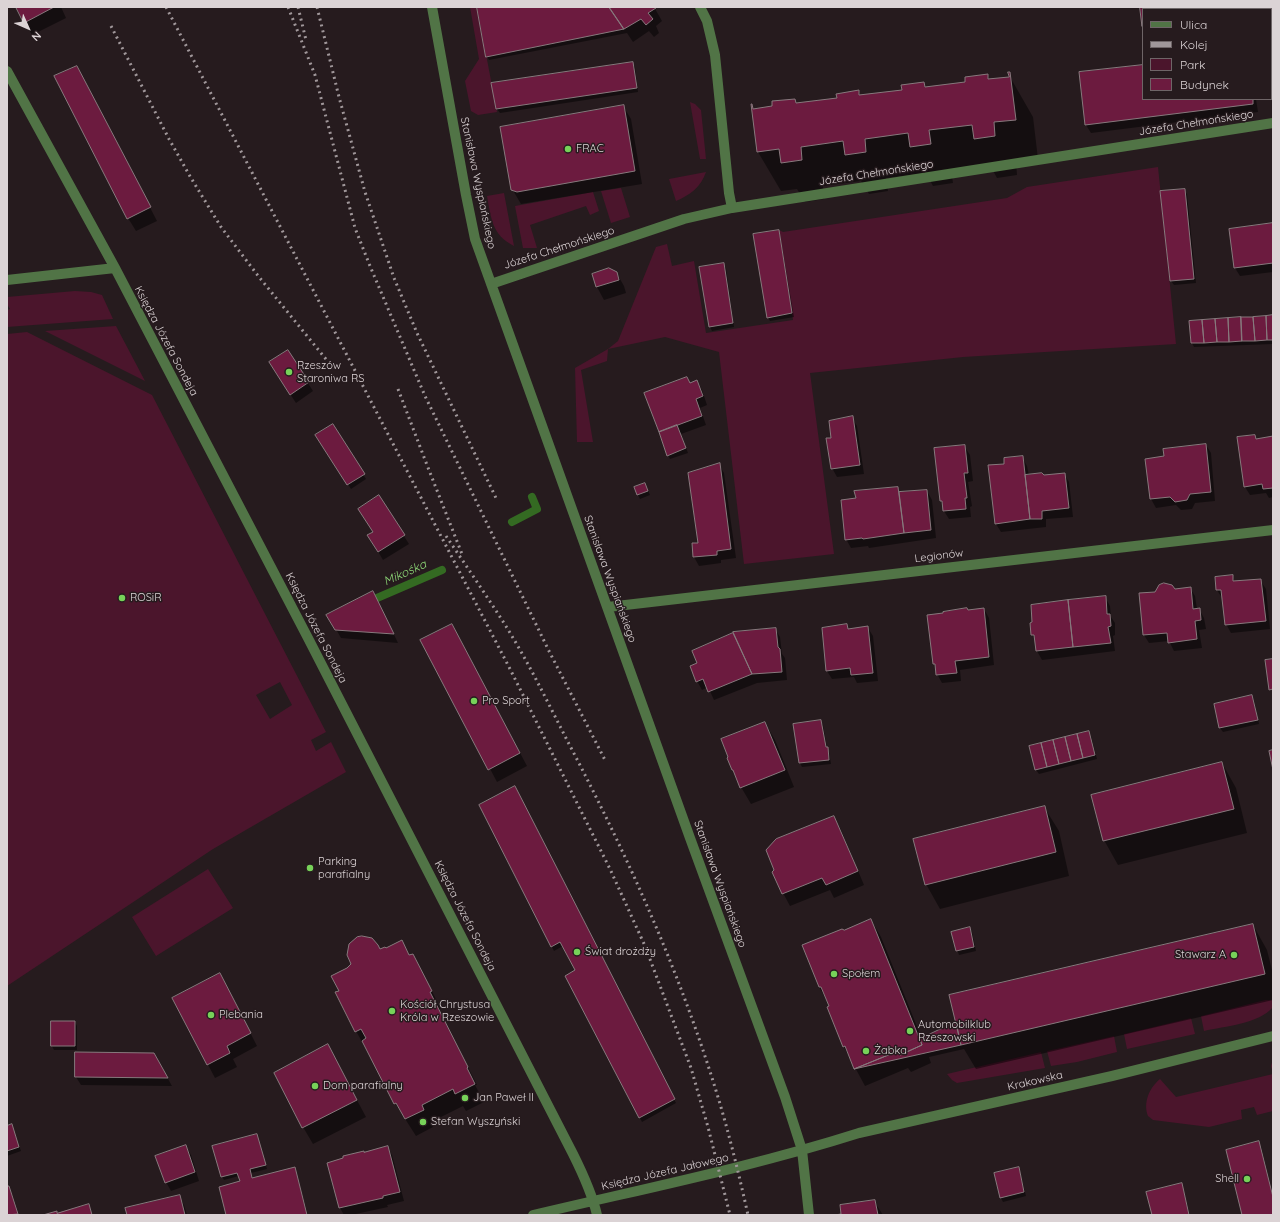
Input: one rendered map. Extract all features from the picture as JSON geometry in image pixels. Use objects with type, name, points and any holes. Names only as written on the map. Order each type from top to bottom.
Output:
[{"type":"street","name":"Stanisława Wyspiańskiego","points":[[432,7],[473,231],[690,838],[782,1090],[802,1150],[809,1215]]},
{"type":"street","points":[[700,7],[707,21],[715,55],[727,178],[732,208]]},
{"type":"street","name":"Księdza Józefa Sondeja","points":[[7,72],[115,268],[435,885],[586,1180],[597,1215]]},
{"type":"street","name":"Józefa Chełmońskiego","points":[[491,284],[684,220],[732,208],[1273,123]]},
{"type":"street","points":[[7,280],[115,268]]},
{"type":"street","name":"Legionów","points":[[608,607],[1273,530]]},
{"type":"street","name":"Krakowska","points":[[802,1150],[859,1133],[1075,1084],[1273,1036]]},
{"type":"street","name":"Księdza Józefa Jałowego","points":[[533,1215],[720,1172],[802,1150]]},
{"type":"green space","points":[[470,7],[477,7],[497,112],[478,115],[471,111],[465,81],[479,59]]},
{"type":"green space","points":[[690,102],[695,104],[701,110],[706,159],[700,159]]},
{"type":"green space","points":[[1158,167],[1176,344],[963,357],[810,373],[834,554],[744,564],[719,352],[665,337],[608,349],[618,341],[656,247],[667,244],[672,266],[694,261],[706,333],[793,320],[779,230],[783,232],[1007,198],[1027,187]]},
{"type":"green space","points":[[706,172],[701,182],[694,190],[676,201],[669,179]]},
{"type":"green space","points":[[621,188],[630,217],[611,223],[601,191]]},
{"type":"green space","points":[[593,192],[599,211],[590,215],[586,206],[530,225],[537,248],[523,248],[515,206]]},
{"type":"green space","points":[[504,193],[514,246],[501,237],[494,225],[490,212],[487,196]]},
{"type":"green space","points":[[75,291],[91,292],[102,295],[113,319],[7,327],[7,310],[10,309],[7,304],[7,297]]},
{"type":"green space","points":[[116,326],[145,381],[45,331]]},
{"type":"green space","name":"ROSiR","points":[[27,332],[152,395],[326,732],[311,740],[316,751],[331,742],[346,772],[213,849],[7,986],[7,334]],"holes":[[[280,682],[292,705],[270,719],[256,695]]]},
{"type":"green space","points":[[608,349],[607,361],[581,370],[593,442],[577,442],[575,368]]},
{"type":"green space","points":[[208,869],[233,908],[156,956],[132,917]]},
{"type":"green space","points":[[1265,1000],[1273,1000],[1273,1007],[1267,1013],[1241,1024],[1204,1031],[1201,1016]]},
{"type":"green space","points":[[1191,1018],[1195,1034],[1127,1049],[1124,1034]]},
{"type":"green space","points":[[1114,1036],[1117,1052],[1077,1062],[1051,1066],[1047,1051]]},
{"type":"green space","points":[[1041,1052],[1045,1068],[957,1083],[947,1074]]},
{"type":"green space","points":[[1273,1059],[1273,1074],[1271,1066]]},
{"type":"green space","points":[[1273,1074],[1273,1111],[1257,1115],[1254,1107],[1241,1110],[1242,1119],[1209,1127],[1153,1120],[1148,1116],[1146,1106],[1148,1096],[1150,1091],[1160,1079],[1176,1097]]},
{"type":"building","points":[[16,7],[54,7],[24,23]]},
{"type":"building","points":[[477,7],[609,7],[624,29],[486,57]]},
{"type":"building","points":[[609,7],[656,8],[648,13],[653,19],[646,25],[641,19],[624,29]]},
{"type":"building","points":[[1140,7],[1159,7],[1142,8],[1142,26]]},
{"type":"building","points":[[633,62],[637,88],[496,109],[491,83]]},
{"type":"building","points":[[1142,65],[1142,100],[1253,100],[1253,104],[1085,125],[1079,72]]},
{"type":"building","points":[[77,66],[151,207],[127,219],[54,76]]},
{"type":"building","points":[[1008,72],[1010,72],[1016,120],[994,122],[995,136],[974,139],[972,125],[929,130],[931,144],[910,147],[908,133],[865,139],[866,152],[845,155],[843,141],[801,147],[802,160],[781,163],[779,149],[757,152],[751,104],[753,109],[772,106],[772,101],[795,99],[796,103],[837,98],[836,94],[859,90],[859,95],[902,90],[901,85],[924,82],[925,87],[965,82],[965,77],[988,74],[988,79],[1009,77]]},
{"type":"building","name":"FRAC","points":[[624,105],[635,171],[517,192],[511,190],[500,127]]},
{"type":"building","points":[[1185,189],[1194,279],[1170,281],[1160,191]]},
{"type":"building","points":[[1273,223],[1273,263],[1234,268],[1229,229]]},
{"type":"building","points":[[779,230],[792,313],[767,318],[753,234]]},
{"type":"building","points":[[724,263],[733,323],[709,327],[699,267]]},
{"type":"building","points":[[609,268],[617,272],[619,280],[596,287],[592,274]]},
{"type":"building","points":[[1273,315],[1273,340],[1267,340],[1266,316]]},
{"type":"building","points":[[1266,316],[1267,340],[1255,341],[1253,317]]},
{"type":"building","points":[[1241,317],[1242,341],[1229,342],[1228,318]]},
{"type":"building","points":[[1241,317],[1253,317],[1255,341],[1242,341]]},
{"type":"building","points":[[1228,318],[1229,342],[1217,342],[1215,319]]},
{"type":"building","points":[[1215,319],[1217,342],[1204,343],[1202,320]]},
{"type":"building","points":[[1202,320],[1204,343],[1191,343],[1189,321]]},
{"type":"building","name":"Rzeszów Staroniwa RS","points":[[288,350],[309,382],[290,395],[269,362]]},
{"type":"building","points":[[687,377],[690,383],[697,380],[703,396],[696,399],[702,416],[659,432],[644,393]]},
{"type":"building","points":[[853,416],[860,465],[831,469],[826,438],[831,438],[829,421]]},
{"type":"building","points":[[333,424],[365,474],[347,485],[315,435]]},
{"type":"building","points":[[677,425],[686,448],[667,456],[659,432]]},
{"type":"building","points":[[1255,435],[1256,439],[1273,436],[1273,488],[1263,489],[1262,484],[1244,487],[1237,437]]},
{"type":"building","points":[[1206,444],[1211,492],[1190,494],[1187,500],[1175,502],[1170,497],[1150,499],[1145,459],[1164,456],[1163,449]]},
{"type":"building","points":[[965,445],[968,473],[964,473],[967,498],[965,498],[966,509],[943,511],[942,501],[940,501],[934,448]]},
{"type":"building","points":[[1023,456],[1030,519],[995,524],[988,465],[1004,464],[1004,458]]},
{"type":"building","points":[[720,463],[731,549],[717,551],[717,555],[693,557],[692,543],[698,543],[688,473]]},
{"type":"building","points":[[1042,473],[1044,475],[1065,473],[1069,508],[1042,511],[1042,519],[1030,519],[1025,475]]},
{"type":"building","points":[[645,483],[648,491],[637,495],[634,487]]},
{"type":"building","points":[[898,487],[904,533],[845,540],[841,500],[856,498],[854,491]]},
{"type":"building","points":[[927,490],[931,530],[904,533],[899,492]]},
{"type":"building","points":[[379,495],[405,535],[378,552],[367,535],[373,532],[358,509]]},
{"type":"building","points":[[1233,575],[1233,581],[1261,579],[1266,621],[1225,625],[1221,590],[1216,590],[1215,577]]},
{"type":"building","points":[[1164,583],[1172,585],[1175,589],[1191,587],[1193,609],[1200,608],[1201,620],[1195,621],[1197,639],[1168,643],[1167,633],[1143,635],[1139,593],[1155,592],[1159,585]]},
{"type":"building","points":[[373,591],[394,634],[335,630],[326,615]]},
{"type":"building","points":[[1106,596],[1107,614],[1110,614],[1111,626],[1108,627],[1111,643],[1073,647],[1068,600]]},
{"type":"building","points":[[1068,600],[1073,647],[1036,651],[1034,635],[1031,635],[1031,605]]},
{"type":"building","points":[[967,608],[968,610],[984,608],[989,657],[955,661],[957,673],[936,675],[935,664],[933,664],[927,615]]},
{"type":"building","points":[[452,624],[520,753],[488,770],[420,640]]},
{"type":"building","points":[[847,624],[848,629],[868,626],[873,673],[851,675],[850,668],[826,671],[822,628]]},
{"type":"building","points":[[776,628],[782,672],[752,674],[733,632]]},
{"type":"building","points":[[733,633],[752,674],[708,692],[703,679],[696,682],[690,666],[697,663],[692,651]]},
{"type":"building","points":[[1273,659],[1273,689],[1269,690],[1265,660]]},
{"type":"building","points":[[1252,695],[1258,720],[1219,728],[1214,704]]},
{"type":"building","points":[[821,720],[826,747],[828,747],[829,760],[799,763],[793,724]]},
{"type":"building","points":[[765,722],[785,770],[740,788],[727,758],[728,757],[721,739]]},
{"type":"building","points":[[1089,731],[1095,755],[1083,758],[1077,734]]},
{"type":"building","points":[[1077,734],[1083,758],[1071,761],[1065,737]]},
{"type":"building","points":[[1065,737],[1071,761],[1059,764],[1053,740]]},
{"type":"building","points":[[1053,740],[1059,764],[1047,767],[1041,743]]},
{"type":"building","points":[[1041,743],[1047,767],[1035,770],[1029,746]]},
{"type":"building","points":[[1273,750],[1273,770],[1269,751]]},
{"type":"building","points":[[1222,762],[1234,809],[1103,841],[1091,795]]},
{"type":"building","points":[[515,786],[675,1099],[639,1118],[565,976],[575,970],[560,942],[551,947],[479,805]]},
{"type":"building","points":[[1045,806],[1056,852],[925,885],[913,839]]},
{"type":"building","points":[[834,816],[858,871],[826,885],[822,878],[782,894],[772,872],[774,870],[766,850],[776,839]]},
{"type":"building","points":[[871,919],[922,1045],[900,1055],[898,1051],[854,1069],[845,1046],[843,1047],[827,1007],[829,1006],[821,987],[819,987],[802,945]]},
{"type":"building","points":[[1253,924],[1265,974],[961,1045],[949,995]]},
{"type":"building","points":[[970,927],[974,947],[956,951],[951,932]]},
{"type":"building","name":"Kościół Chrystusa Króla w Rzeszowie","points":[[362,936],[372,938],[380,949],[386,948],[402,940],[409,955],[413,954],[432,991],[430,992],[475,1084],[455,1094],[453,1089],[422,1105],[424,1110],[405,1119],[396,1103],[394,1104],[362,1041],[366,1038],[361,1029],[355,1032],[335,992],[339,991],[331,976],[347,968],[351,964],[347,955],[349,944],[357,937]]},
{"type":"building","name":"Plebania","points":[[220,973],[251,1033],[227,1046],[230,1053],[207,1065],[172,998]]},
{"type":"building","points":[[51,1021],[75,1021],[75,1046],[51,1046]]},
{"type":"building","points":[[956,1022],[961,1045],[854,1069],[898,1051],[900,1055],[922,1045],[920,1039]]},
{"type":"building","name":"Dom parafialny","points":[[328,1044],[357,1100],[302,1128],[274,1073]]},
{"type":"building","points":[[75,1052],[154,1053],[168,1078],[75,1077]]},
{"type":"building","points":[[12,1124],[19,1147],[7,1151],[7,1126]]},
{"type":"building","points":[[257,1134],[266,1165],[250,1169],[252,1178],[295,1167],[307,1215],[226,1215],[219,1187],[240,1181],[237,1173],[221,1177],[212,1146]]},
{"type":"building","points":[[1259,1141],[1273,1197],[1273,1215],[1242,1215],[1226,1150]]},
{"type":"building","points":[[186,1145],[195,1172],[165,1183],[155,1156]]},
{"type":"building","points":[[388,1146],[400,1192],[383,1196],[383,1198],[339,1208],[327,1163],[343,1158],[343,1156]]},
{"type":"building","points":[[1019,1167],[1024,1192],[1000,1198],[994,1173]]},
{"type":"building","points":[[1182,1183],[1189,1215],[1152,1215],[1146,1192]]},
{"type":"building","points":[[7,1186],[9,1186],[18,1214],[7,1215]]},
{"type":"building","points":[[180,1195],[185,1215],[127,1215],[125,1208]]},
{"type":"building","points":[[875,1200],[878,1215],[835,1215],[841,1214],[840,1205]]},
{"type":"building","points":[[89,1204],[92,1215],[43,1215],[57,1211],[57,1213]]},
{"type":"waterway","name":"Mikośka","points":[[512,522],[537,509],[532,497]]},
{"type":"waterway","name":"Mikośka","points":[[377,598],[442,570]]},
{"type":"railway","points":[[166,7],[509,667],[610,869],[645,946],[691,1068],[708,1127],[730,1215]]},
{"type":"railway","points":[[288,7],[315,75],[355,228],[370,266],[425,396],[549,651],[605,760]]},
{"type":"railway","points":[[298,7],[306,40]]},
{"type":"railway","points":[[317,7],[339,97],[365,192],[394,278],[417,333],[496,498]]},
{"type":"railway","points":[[111,26],[169,139],[221,227],[259,277],[334,369]]},
{"type":"railway","points":[[398,389],[462,554]]},
{"type":"railway","points":[[446,536],[502,620],[528,665],[610,824],[648,908],[683,994],[713,1081],[732,1148],[748,1215]]},
{"type":"place","name":"FRAC","points":[[568,149]]},
{"type":"place","name":"Rzeszów Staroniwa RS","points":[[289,372]]},
{"type":"place","name":"ROSiR","points":[[122,598]]},
{"type":"place","name":"Pro Sport","points":[[474,701]]},
{"type":"place","name":"Parking parafialny","points":[[310,868]]},
{"type":"place","name":"Świat drożdży","points":[[577,952]]},
{"type":"place","name":"Stawarz A","points":[[1234,955]]},
{"type":"place","name":"Społem","points":[[834,974]]},
{"type":"place","name":"Kościół Chrystusa Króla w Rzeszowie","points":[[392,1011]]},
{"type":"place","name":"Plebania","points":[[211,1015]]},
{"type":"place","name":"Automobilklub Rzeszowski","points":[[910,1031]]},
{"type":"place","name":"Żabka","points":[[866,1051]]},
{"type":"place","name":"Dom parafialny","points":[[315,1086]]},
{"type":"place","name":"Jan Paweł II","points":[[465,1098]]},
{"type":"place","name":"Stefan Wyszyński","points":[[423,1122]]},
{"type":"place","name":"Shell","points":[[1247,1179]]}]
